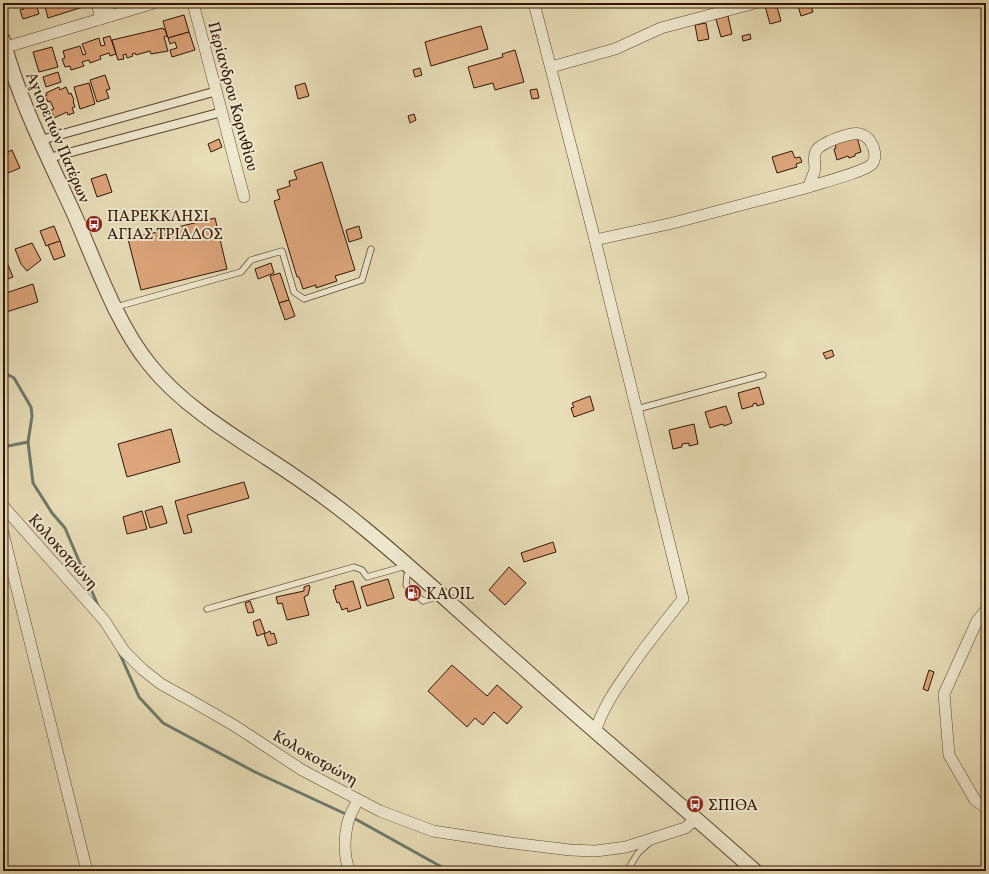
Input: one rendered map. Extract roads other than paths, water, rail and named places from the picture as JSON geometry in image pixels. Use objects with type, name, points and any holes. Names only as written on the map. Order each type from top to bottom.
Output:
[{"type":"street","points":[[97,3],[105,18]]},
{"type":"street","points":[[105,18],[106,3]]},
{"type":"street","points":[[4,45],[105,18],[154,3]]},
{"type":"street","name":"Περίανδρου Κορινθίου","points":[[193,3],[244,197]]},
{"type":"street","points":[[534,3],[595,240],[683,599],[662,625],[614,691],[604,707],[596,732]]},
{"type":"street","points":[[551,67],[615,49],[661,28],[755,3]]},
{"type":"street","name":"Αγιορειτών Πατέρων","points":[[4,45],[18,88],[107,290],[133,340],[148,364],[180,395],[216,424],[316,492],[365,529],[408,571],[451,602],[524,669],[755,871]]},
{"type":"street","points":[[41,140],[217,91]]},
{"type":"street","points":[[49,158],[222,112]]},
{"type":"street","points":[[595,240],[693,218],[809,187],[859,170],[871,165],[875,158],[871,142],[865,136],[856,133],[829,141],[820,146],[815,152],[815,168],[809,187]]},
{"type":"street","name":"Κολοκοτρώνη","points":[[3,506],[104,620],[124,651],[160,684],[228,723],[302,770],[380,810],[433,830],[504,842],[570,850],[596,851],[626,847],[685,828],[696,819]]},
{"type":"street","points":[[3,533],[87,871]]},
{"type":"street","points":[[986,610],[978,621],[944,694],[950,755],[976,800],[986,808]]},
{"type":"street","points":[[350,871],[347,864],[345,844],[347,825],[358,800]]},
{"type":"lane","points":[[115,307],[241,272],[251,260],[282,251],[294,292],[304,299],[362,280],[371,249]]},
{"type":"lane","points":[[637,409],[763,376]]},
{"type":"lane","points":[[207,609],[354,567],[362,570],[367,577],[408,571],[406,585],[424,601],[433,598]]},
{"type":"lane","points":[[628,870],[638,853],[655,837]]},
{"type":"waterway","points":[[3,372],[14,378],[31,407],[32,416],[28,442],[33,483],[52,513],[65,528],[99,608]]},
{"type":"waterway","points":[[3,447],[28,442]]},
{"type":"waterway","points":[[119,652],[139,697],[163,723],[255,772],[350,816],[449,871]]},
{"type":"waterway","points":[[574,871],[592,868],[607,871]]},
{"type":"place","name":"ΠΑΡΕΚΚΛΗΣΙ ΑΓΙΑΣ ΤΡΙΑΔΟΣ","points":[[94,224]]},
{"type":"place","name":"KAOIL","points":[[413,593]]},
{"type":"place","name":"ΣΠΙΘΑ","points":[[695,804]]}]
